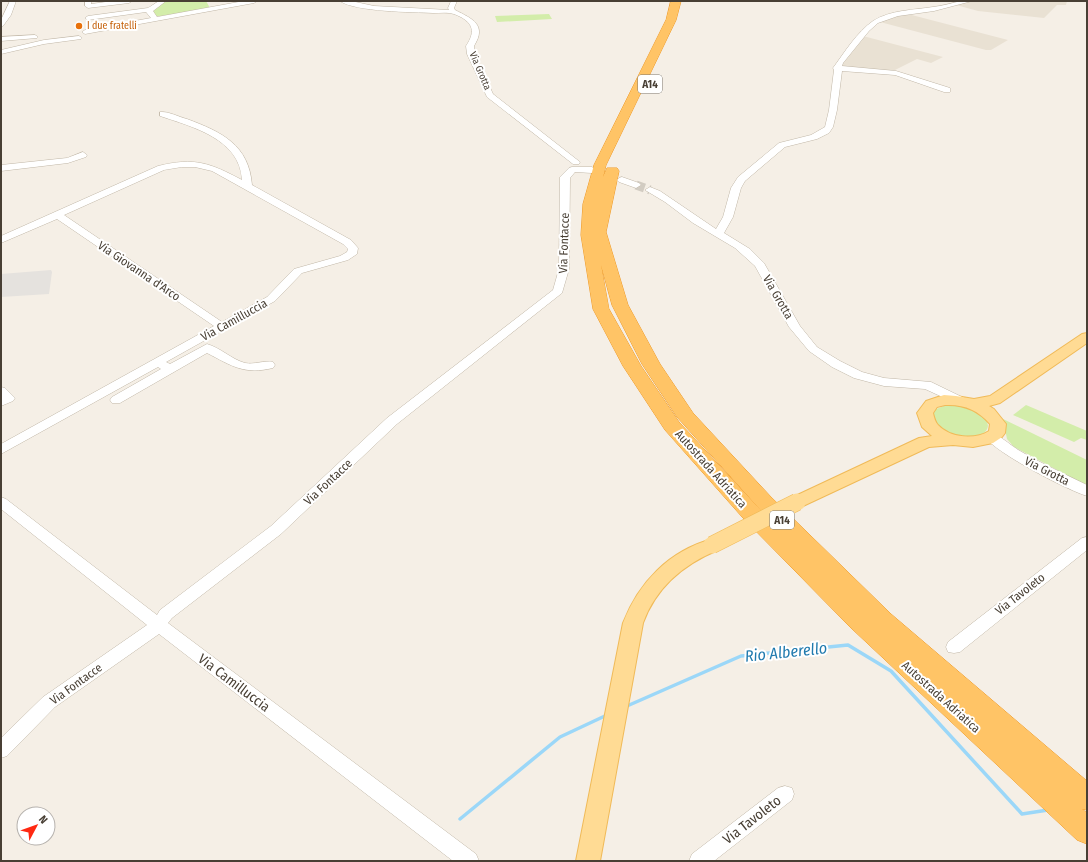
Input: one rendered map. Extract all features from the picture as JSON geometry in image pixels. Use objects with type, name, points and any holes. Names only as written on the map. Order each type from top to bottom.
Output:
[{"type":"highway","name":"Autostrada Adriatica","points":[[676,1],[671,20],[600,165],[596,178],[590,204],[588,235],[601,309],[632,366],[672,426],[750,513],[858,621],[1048,795],[1080,808]]},
{"type":"highway","name":"A14","points":[[633,124],[687,1]]},
{"type":"highway","name":"Autostrada Adriatica","points":[[617,160],[609,181],[599,232],[620,305],[651,364],[686,417],[764,502],[883,620],[1080,808]]},
{"type":"main road","points":[[928,435],[925,413],[928,407],[936,402],[950,400],[993,407],[1087,337]]},
{"type":"main road","points":[[588,861],[633,622],[643,599],[669,570],[681,560],[928,435],[940,440],[976,442],[992,437],[997,431],[993,407]]},
{"type":"street","points":[[1,25],[8,15],[13,1]]},
{"type":"street","points":[[88,1],[88,6],[129,1]]},
{"type":"street","points":[[1,52],[101,30],[254,1]]},
{"type":"street","points":[[342,1],[374,8],[454,12]]},
{"type":"street","points":[[454,1],[451,8],[454,12]]},
{"type":"street","points":[[718,234],[728,217],[736,188],[741,179],[782,145],[814,137],[826,131],[829,127],[833,110],[839,63],[867,30],[876,22],[897,14],[934,9],[969,1]]},
{"type":"street","points":[[136,7],[162,3]]},
{"type":"street","points":[[88,18],[150,10],[162,3]]},
{"type":"street","points":[[150,10],[149,12],[151,16],[157,19]]},
{"type":"street","name":"Via Grotta","points":[[454,12],[470,20],[476,29],[476,37],[470,46],[471,54],[490,95],[577,167]]},
{"type":"street","points":[[178,17],[187,14],[199,13]]},
{"type":"street","points":[[1,39],[63,34],[81,35]]},
{"type":"street","points":[[838,68],[896,73],[947,90]]},
{"type":"street","points":[[163,114],[190,123],[229,142],[245,164],[248,175],[247,186]]},
{"type":"street","points":[[1,168],[68,160],[84,155]]},
{"type":"street","name":"Via Camilluccia","points":[[1,240],[161,168],[177,164],[204,165],[215,169],[347,242],[353,248],[352,254],[344,258],[298,271],[271,299],[220,326],[1,450]]},
{"type":"street","name":"Via Fontacce","points":[[1,750],[49,702],[159,625],[166,614],[276,530],[392,421],[558,291],[564,268],[566,177],[577,167]]},
{"type":"street","points":[[622,180],[636,185]]},
{"type":"street","name":"Via Grotta","points":[[650,190],[666,197],[697,222],[754,256],[802,338],[813,349],[836,364],[858,375],[884,382],[927,385],[967,402]]},
{"type":"street","name":"Via Giovanna d'Arco","points":[[58,215],[220,326]]},
{"type":"street","points":[[116,400],[207,348],[245,368],[258,368],[269,365]]},
{"type":"street","points":[[156,363],[171,368]]},
{"type":"street","name":"Via Grotta","points":[[912,383],[928,389],[933,394],[936,402]]},
{"type":"street","points":[[1,391],[8,398],[1,402]]},
{"type":"street","name":"Via Grotta","points":[[992,437],[994,441],[1008,450],[1087,491]]},
{"type":"street","name":"Via Grotta","points":[[976,442],[1008,450]]},
{"type":"street","name":"Via Camilluccia","points":[[1,502],[159,625],[469,861]]},
{"type":"street","name":"Via Tavoleto","points":[[954,647],[1087,542]]},
{"type":"street","name":"Via Tavoleto","points":[[699,861],[785,794]]},
{"type":"shaded area","points":[[971,1],[1067,1],[1066,5],[1057,5],[1044,18],[978,11],[956,5]]},
{"type":"shaded area","points":[[904,13],[1008,40],[991,50],[986,50],[880,22]]},
{"type":"shaded area","points":[[863,36],[943,57],[931,63],[917,59],[893,71],[840,67]]},
{"type":"shaded area","points":[[51,270],[49,294],[1,297],[1,274]]},
{"type":"green space","points":[[166,1],[206,1],[210,8],[156,16],[153,11]]},
{"type":"green space","points":[[549,14],[552,19],[497,22],[495,16]]},
{"type":"green space","points":[[954,404],[972,410],[984,418],[987,422],[988,428],[984,433],[979,436],[966,438],[953,435],[937,426],[932,415],[934,410],[946,405]]},
{"type":"green space","points":[[1026,405],[1087,431],[1087,440],[1081,438],[1074,442],[1013,415]]},
{"type":"green space","points":[[1003,419],[1087,460],[1087,486],[1014,447],[1007,439]]},
{"type":"waterway","name":"Rio Alberello","points":[[627,706],[741,656],[848,645],[891,671],[1022,814],[1048,810]]},
{"type":"waterway","name":"Rio Alberello","points":[[460,819],[560,737],[607,715]]},
{"type":"tunnel","points":[[636,185],[650,190]]},
{"type":"place","name":"I due fratelli","points":[[79,26]]}]
